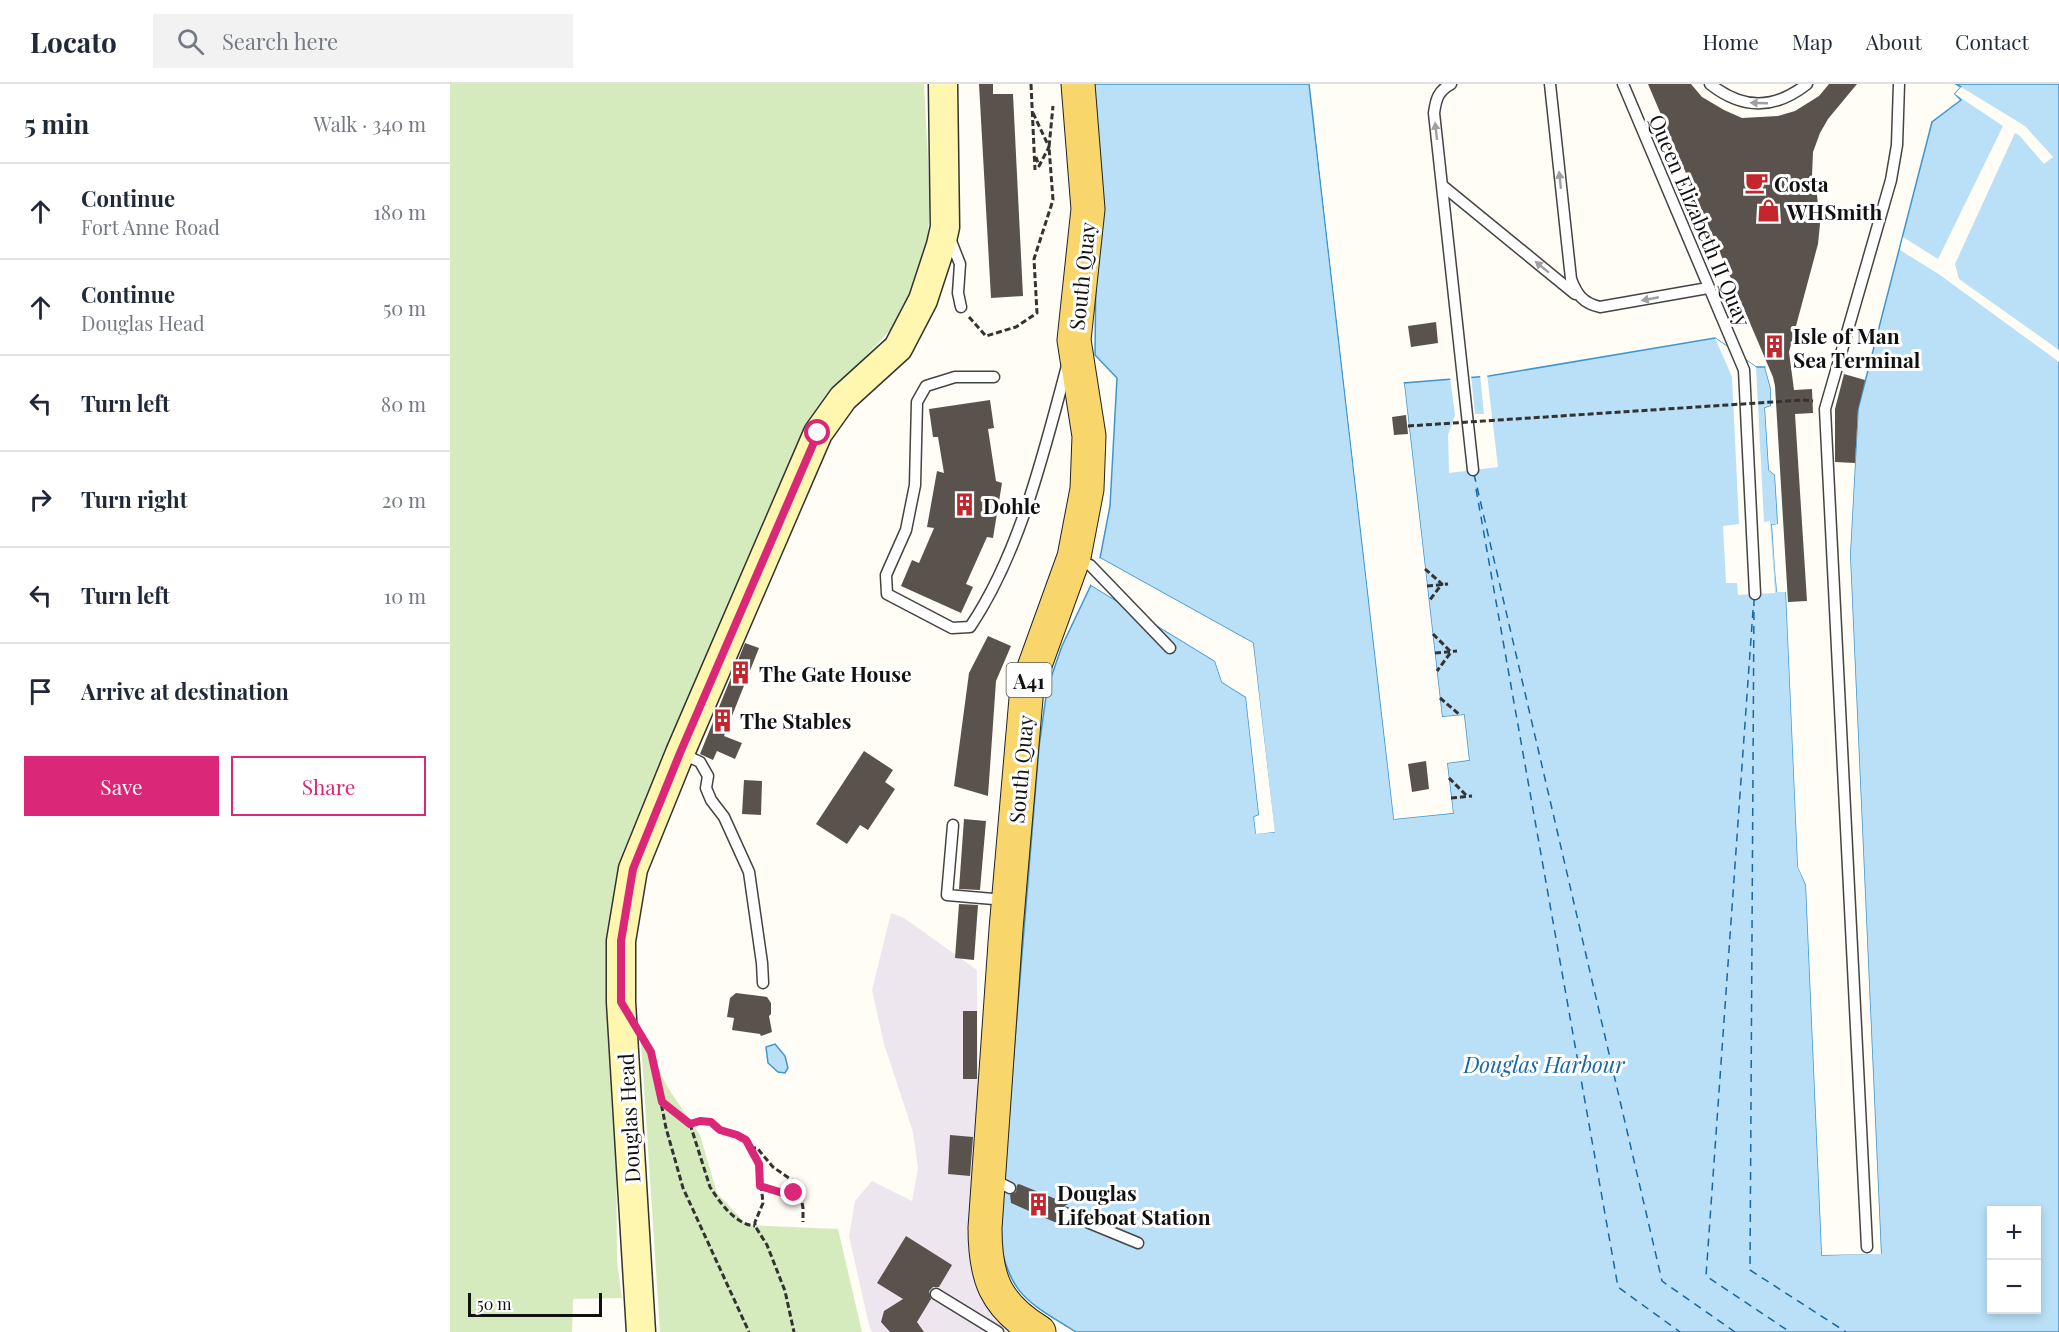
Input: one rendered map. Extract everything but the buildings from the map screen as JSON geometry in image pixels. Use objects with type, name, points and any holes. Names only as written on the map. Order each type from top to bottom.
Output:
[{"type":"main road","name":"Douglas Head","points":[[641,1332],[621,1002],[621,941],[633,869],[680,753],[818,433],[843,398],[898,348],[923,300],[943,236],[943,84]]},
{"type":"main road","name":"South Quay","points":[[993,1284],[985,1258],[1001,1183],[1008,901],[1027,687],[1074,557],[1087,489],[1089,436],[1074,340],[1088,209],[1066,91]]},
{"type":"main road","name":"A41","points":[[993,1284],[1005,1307],[1039,1332]]},
{"type":"main road","points":[[993,1284],[1027,1310],[1062,1332]]},
{"type":"lane","points":[[1451,84],[1436,97],[1434,113],[1473,470]]},
{"type":"lane","points":[[1551,84],[1570,279],[1575,292],[1587,304]]},
{"type":"lane","name":"Queen Elizabeth II Quay","points":[[1623,84],[1744,370],[1755,594]]},
{"type":"lane","points":[[1710,84],[1734,98],[1758,104],[1786,98],[1807,84]]},
{"type":"lane","points":[[1867,1247],[1825,409],[1891,180],[1897,145],[1899,84]]},
{"type":"lane","points":[[1443,186],[1587,304],[1600,307],[1622,305],[1708,288]]},
{"type":"lane","points":[[943,236],[955,247],[960,264],[958,293],[961,307]]},
{"type":"lane","points":[[994,377],[955,377],[926,386],[917,402],[915,485],[906,530],[886,575],[887,594],[952,628],[970,627],[988,601],[1021,522],[1074,340]]},
{"type":"lane","points":[[1090,565],[1170,648]]},
{"type":"lane","points":[[680,753],[700,762],[708,776],[706,788],[711,800],[724,817],[749,872],[763,983]]},
{"type":"lane","points":[[953,825],[947,895],[1008,901]]},
{"type":"lane","points":[[1065,1213],[1138,1243]]},
{"type":"lane","points":[[936,1294],[998,1332]]},
{"type":"path","points":[[1031,84],[1035,170]]},
{"type":"path","points":[[1034,153],[1040,166],[1049,147],[1066,91]]},
{"type":"path","points":[[961,307],[986,336],[1016,327],[1037,313],[1034,259],[1053,200],[1049,147],[1032,112]]},
{"type":"path","points":[[1408,426],[1803,400]]},
{"type":"path","points":[[1425,569],[1442,584]]},
{"type":"path","points":[[1429,601],[1442,584]]},
{"type":"path","points":[[1427,586],[1448,584]]},
{"type":"path","points":[[1433,634],[1451,652]]},
{"type":"path","points":[[1435,653],[1457,651]]},
{"type":"path","points":[[1437,671],[1451,652]]},
{"type":"path","points":[[1440,698],[1460,715]]},
{"type":"path","points":[[1449,778],[1467,796]]},
{"type":"path","points":[[1451,798],[1472,796]]},
{"type":"path","points":[[645,1042],[651,1052],[666,1128],[683,1188],[749,1332]]},
{"type":"path","points":[[662,1102],[690,1124],[710,1187],[716,1197],[743,1225],[755,1226]]},
{"type":"path","points":[[690,1124],[700,1121],[711,1122],[720,1130],[742,1137],[759,1164],[763,1203],[755,1226],[767,1245],[785,1291],[794,1332]]},
{"type":"path","points":[[750,1148],[757,1148],[773,1167],[796,1183],[802,1201],[803,1222]]},
{"type":"path","points":[[760,1186],[786,1194],[794,1193],[802,1201]]},
{"type":"shaded area","points":[[891,913],[904,918],[977,970],[978,1121],[973,1187],[1024,1332],[872,1332],[869,1325],[849,1236],[855,1201],[872,1181],[912,1201],[918,1168],[913,1132],[884,1044],[872,990]]},
{"type":"green space","points":[[450,84],[924,84],[930,199],[927,255],[895,325],[843,381],[811,420],[755,541],[624,850],[611,909],[607,978],[616,1121],[617,1262],[622,1298],[573,1299],[572,1332],[450,1332]]},
{"type":"green space","points":[[641,1041],[650,1052],[668,1088],[700,1135],[717,1193],[747,1225],[838,1229],[862,1332],[660,1332]]},
{"type":"water","name":"Douglas Harbour","points":[[1086,84],[1309,84],[1394,819],[1453,813],[1447,763],[1469,760],[1464,715],[1442,717],[1404,383],[1489,376],[1715,338],[1756,367],[1765,367],[1771,389],[1771,406],[1765,408],[1769,470],[1775,475],[1778,525],[1772,525],[1777,591],[1786,591],[1798,866],[1806,885],[1822,1255],[1881,1253],[1850,555],[1858,409],[1932,122],[1961,100],[1955,94],[1961,87],[1956,84],[2059,84],[2059,1332],[1076,1332],[1045,1313],[1023,1295],[1008,1271],[999,1234],[1039,747],[1047,689],[1062,646],[1091,585],[1215,661],[1222,682],[1246,697],[1259,815],[1254,817],[1256,833],[1274,832],[1253,643],[1100,558],[1110,506],[1117,378],[1095,355],[1097,170]]},
{"type":"water","points":[[775,1044],[785,1056],[788,1068],[785,1073],[778,1072],[768,1063],[766,1047]]},
{"type":"pier","points":[[1961,87],[2025,126],[2053,157],[2044,164],[2015,133],[1955,264],[1959,279],[2059,350],[2059,362],[1940,275],[1900,250],[1903,237],[1938,259],[2003,126],[1955,94]]},
{"type":"pier","points":[[1315,129],[1318,129],[1397,816],[1450,810],[1444,762],[1466,757],[1461,718],[1442,720],[1439,717],[1401,384],[1404,383],[1442,717],[1464,715],[1469,760],[1447,763],[1453,813],[1394,819]]},
{"type":"pier","points":[[1715,338],[1756,367],[1764,522],[1770,521],[1775,593],[1738,595],[1737,583],[1726,583],[1723,526],[1739,524],[1732,377]]},
{"type":"pier","points":[[1765,367],[1768,368],[1774,389],[1774,407],[1768,410],[1772,469],[1778,474],[1781,525],[1780,528],[1775,528],[1780,588],[1787,588],[1789,591],[1801,866],[1809,885],[1825,1252],[1878,1251],[1847,555],[1855,409],[1858,409],[1850,555],[1881,1254],[1822,1255],[1806,885],[1798,867],[1786,592],[1777,592],[1772,525],[1778,524],[1775,475],[1769,470],[1765,408],[1771,406],[1771,389]]},
{"type":"pier","points":[[1480,374],[1487,374],[1498,467],[1449,473],[1448,435],[1455,415],[1450,377],[1471,375],[1475,414],[1484,414]]},
{"type":"pier","points":[[1100,558],[1253,643],[1275,832],[1256,834],[1254,817],[1259,815],[1246,697],[1222,682],[1215,661],[1091,585],[1092,582],[1217,658],[1224,680],[1249,696],[1262,815],[1257,819],[1259,830],[1271,829],[1250,645],[1099,561]]},
{"type":"ferry route","points":[[1474,474],[1662,1281],[1735,1332]]},
{"type":"ferry route","points":[[1476,489],[1618,1287],[1680,1332]]},
{"type":"ferry route","points":[[1754,598],[1750,1270],[1846,1332]]},
{"type":"ferry route","points":[[1753,610],[1706,1276],[1790,1332]]},
{"type":"place","name":"Costa","points":[[1756,183]]},
{"type":"place","name":"WHSmith","points":[[1769,211]]},
{"type":"place","name":"Isle of Man Sea Terminal","points":[[1775,347]]},
{"type":"place","name":"Dohle","points":[[965,505]]},
{"type":"place","name":"The Gate House","points":[[741,673]]},
{"type":"place","name":"The Stables","points":[[722,720]]},
{"type":"place","name":"Douglas Lifeboat Station","points":[[1039,1204]]},
{"type":"route","points":[[794,1193],[786,1194],[760,1186],[759,1164],[742,1137],[720,1130],[711,1122],[700,1121],[690,1124],[669,1110],[662,1102],[651,1052],[621,1002],[621,941],[633,869],[680,753],[818,433]]}]
